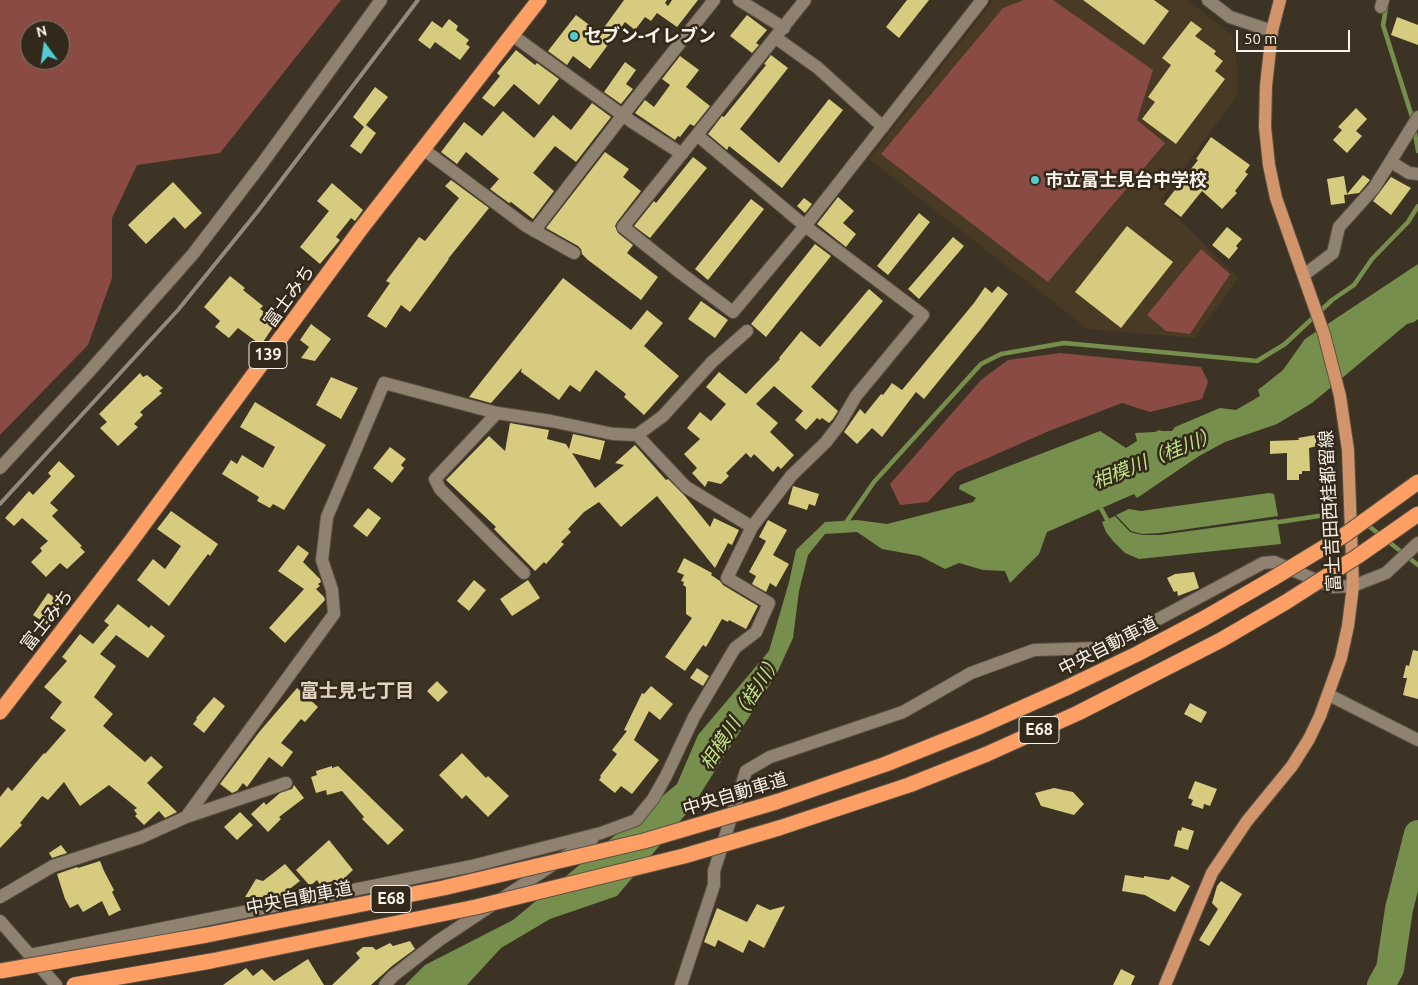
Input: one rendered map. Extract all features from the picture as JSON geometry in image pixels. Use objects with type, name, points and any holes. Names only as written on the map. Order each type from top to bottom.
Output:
[{"type":"highway","name":"富士みち","points":[[0,712],[129,544],[360,230],[539,0]]},
{"type":"highway","name":"中央自動車道","points":[[0,971],[207,935],[443,888],[644,840],[709,823],[776,802],[886,764],[981,726],[1145,650],[1203,619],[1346,534],[1418,482]]},
{"type":"highway","name":"E68","points":[[74,985],[211,961],[476,907],[684,856],[779,828],[909,785],[987,754],[1156,674],[1286,602],[1358,556],[1418,514]]},
{"type":"main road","name":"富士吉田西桂都留線","points":[[1165,985],[1212,873],[1247,822],[1292,766],[1309,739],[1329,695],[1341,658],[1348,626],[1353,586],[1348,450],[1340,396],[1310,290],[1276,198],[1269,165],[1265,126],[1266,86],[1272,31],[1280,0]]},
{"type":"street","points":[[0,468],[192,254],[261,165],[382,0]]},
{"type":"street","points":[[534,231],[714,0]]},
{"type":"street","points":[[739,0],[780,33],[883,126]]},
{"type":"street","points":[[805,0],[623,227],[733,312],[805,226],[982,0]]},
{"type":"street","points":[[1208,0],[1230,16],[1272,31]]},
{"type":"street","points":[[512,34],[623,115],[682,154]]},
{"type":"street","points":[[1304,275],[1333,253],[1339,227],[1374,188],[1417,119]]},
{"type":"street","points":[[30,955],[472,866],[601,833],[636,820],[653,799],[694,717],[735,648],[756,632],[769,603],[728,578],[752,526],[792,476],[826,442],[839,425],[856,396],[923,315],[805,226],[697,135]]},
{"type":"street","points":[[423,149],[534,231],[574,254]]},
{"type":"street","points":[[1391,162],[1414,174]]},
{"type":"street","points":[[186,817],[334,614],[332,590],[322,560],[327,517],[384,383],[497,413],[551,421],[613,434],[638,435],[663,416],[712,362],[748,331]]},
{"type":"street","points":[[497,413],[435,479],[440,489],[524,573]]},
{"type":"street","points":[[638,435],[686,487],[752,526]]},
{"type":"street","points":[[681,985],[714,885],[714,871],[746,771],[770,757],[903,712],[971,674],[1034,650],[1099,648],[1107,645],[1263,563],[1274,562],[1332,587],[1353,586],[1386,573],[1417,545]]},
{"type":"street","points":[[1329,695],[1418,740]]},
{"type":"street","points":[[0,897],[53,866],[142,837],[186,817],[286,783]]},
{"type":"street","points":[[385,985],[393,976],[438,941],[601,833]]},
{"type":"street","points":[[0,921],[56,985]]},
{"type":"shaded area","points":[[0,0],[341,0],[220,153],[137,165],[112,218],[112,278],[88,345],[0,435]]},
{"type":"shaded area","name":"市立富士見台中学校","points":[[994,0],[1187,0],[1232,35],[1237,67],[1237,95],[1160,201],[1238,278],[1195,338],[1088,329],[869,159]]},
{"type":"shaded area","points":[[1024,0],[1053,0],[1153,70],[1137,120],[1165,143],[1048,282],[881,154],[1003,8]]},
{"type":"shaded area","points":[[1201,249],[1230,274],[1190,334],[1166,331],[1147,315]]},
{"type":"shaded area","points":[[1060,353],[1201,367],[1208,382],[1202,399],[1150,412],[1122,403],[1049,431],[956,472],[928,502],[900,505],[890,484],[981,380],[1008,360]]},
{"type":"water","name":"相模川（桂川）","points":[[1418,264],[1418,319],[1407,324],[1312,403],[1277,424],[1225,442],[1199,456],[1137,498],[1134,494],[1047,532],[1039,554],[1010,583],[1005,571],[983,570],[959,563],[945,569],[920,556],[882,549],[857,532],[825,534],[808,555],[799,591],[793,638],[777,673],[692,807],[617,896],[550,919],[501,948],[467,985],[405,985],[425,965],[513,920],[677,784],[698,735],[769,651],[789,582],[796,550],[825,522],[857,520],[887,524],[973,502],[976,498],[959,489],[960,485],[1100,431],[1126,448],[1137,441],[1135,433],[1159,430],[1172,431],[1175,427],[1220,408],[1236,410],[1260,396],[1258,390],[1283,370],[1305,339]]},
{"type":"water","points":[[1269,493],[1274,494],[1278,516],[1142,534],[1131,531],[1116,515],[1129,509],[1141,511]]},
{"type":"water","points":[[1115,516],[1130,532],[1142,535],[1160,535],[1277,519],[1281,544],[1139,559],[1125,553],[1106,532],[1102,522]]},
{"type":"building","points":[[624,0],[667,0],[665,3],[668,6],[672,0],[698,0],[677,27],[657,13],[651,21],[645,17],[635,30],[625,22],[590,69],[573,56],[567,65],[548,51],[576,15],[600,33]]},
{"type":"building","points":[[907,0],[929,0],[899,38],[886,27]]},
{"type":"building","points":[[1083,0],[1154,0],[1169,11],[1144,45]]},
{"type":"building","points":[[747,15],[767,30],[756,43],[759,45],[752,53],[730,36]]},
{"type":"building","points":[[1397,17],[1418,25],[1418,45],[1391,35]]},
{"type":"building","points":[[449,19],[458,26],[456,30],[469,40],[466,44],[470,47],[460,60],[435,42],[430,49],[418,40],[432,21],[442,28]]},
{"type":"building","points":[[1191,21],[1202,29],[1195,36],[1216,51],[1214,54],[1223,61],[1215,71],[1225,79],[1176,144],[1142,119],[1155,102],[1148,97],[1171,65],[1162,58]]},
{"type":"building","points":[[516,50],[535,65],[537,63],[559,79],[539,105],[514,84],[494,107],[482,98],[500,76],[497,73]]},
{"type":"building","points":[[771,55],[788,68],[740,129],[779,163],[829,99],[843,110],[782,188],[729,146],[727,150],[708,134],[766,65],[764,64]]},
{"type":"building","points":[[680,56],[699,70],[686,87],[710,106],[694,126],[690,124],[680,137],[678,136],[675,140],[635,113],[645,100],[654,107],[670,85],[662,79]]},
{"type":"building","points":[[625,62],[636,70],[626,84],[633,89],[621,104],[604,92]]},
{"type":"building","points":[[375,87],[388,97],[366,125],[376,133],[361,154],[350,146],[364,127],[353,117]]},
{"type":"building","points":[[592,103],[611,117],[576,162],[555,146],[533,173],[554,191],[533,219],[490,189],[499,179],[466,152],[457,164],[441,152],[464,122],[482,136],[503,111],[534,138],[553,115],[571,130]]},
{"type":"building","points":[[1356,108],[1367,119],[1356,131],[1362,136],[1347,153],[1333,140],[1342,130],[1338,127]]},
{"type":"building","points":[[1211,137],[1250,165],[1245,172],[1248,174],[1235,191],[1237,193],[1222,209],[1202,191],[1181,217],[1164,204],[1198,160],[1196,159]]},
{"type":"building","points":[[605,152],[629,169],[623,177],[641,191],[615,226],[618,233],[633,245],[627,253],[658,277],[641,300],[588,260],[578,246],[546,228]]},
{"type":"building","points":[[693,157],[707,168],[650,238],[634,226],[654,201],[656,203]]},
{"type":"building","points":[[1363,175],[1370,180],[1359,193],[1344,195],[1345,203],[1331,205],[1327,179],[1344,176],[1347,194]]},
{"type":"building","points":[[1391,177],[1411,188],[1391,215],[1373,201]]},
{"type":"building","points":[[451,180],[489,208],[448,259],[410,312],[401,305],[386,328],[367,316],[390,283],[386,281],[419,237],[425,241],[459,198],[445,186]]},
{"type":"building","points":[[173,182],[202,213],[185,229],[174,217],[146,244],[128,225]]},
{"type":"building","points":[[332,183],[363,210],[355,221],[351,218],[336,237],[340,240],[320,264],[300,247],[329,211],[317,201]]},
{"type":"building","points":[[838,197],[854,211],[843,223],[856,234],[846,247],[817,224]]},
{"type":"building","points":[[804,198],[812,204],[805,213],[797,206]]},
{"type":"building","points":[[751,199],[764,209],[708,280],[695,269]]},
{"type":"building","points":[[919,213],[930,222],[888,275],[877,266]]},
{"type":"building","points":[[1127,226],[1173,262],[1121,328],[1075,292]]},
{"type":"building","points":[[1227,227],[1242,239],[1236,246],[1238,248],[1229,259],[1212,245]]},
{"type":"building","points":[[953,237],[964,246],[919,299],[908,289]]},
{"type":"building","points":[[815,244],[831,256],[766,337],[751,324]]},
{"type":"building","points":[[230,276],[245,288],[243,290],[263,306],[260,309],[277,321],[261,345],[238,328],[229,338],[215,327],[220,321],[204,307]]},
{"type":"building","points":[[563,278],[631,330],[647,310],[663,323],[644,346],[679,376],[644,415],[624,397],[626,394],[596,370],[580,392],[570,385],[559,400],[521,372],[522,368],[491,403],[469,397]]},
{"type":"building","points":[[998,286],[1008,294],[924,399],[916,392],[882,437],[872,428],[857,444],[844,432],[860,409],[865,414],[892,383],[902,390],[985,287],[992,293]]},
{"type":"building","points":[[869,289],[883,301],[811,387],[838,411],[833,419],[829,423],[822,418],[820,420],[817,418],[806,430],[795,420],[803,411],[774,386],[756,404],[778,423],[770,432],[794,455],[781,469],[778,466],[773,472],[754,454],[751,458],[746,453],[726,473],[729,476],[721,484],[708,481],[705,487],[692,473],[697,468],[684,454],[700,439],[687,428],[700,412],[711,421],[726,404],[706,387],[719,372],[746,394],[780,359],[801,331],[820,347]]},
{"type":"building","points":[[701,301],[728,320],[715,338],[688,319]]},
{"type":"building","points":[[311,324],[331,339],[315,361],[301,358],[309,347],[300,340]]},
{"type":"building","points":[[140,373],[143,377],[147,375],[163,388],[159,391],[162,393],[140,412],[143,415],[134,424],[138,427],[118,446],[100,428],[107,422],[99,414]]},
{"type":"building","points":[[331,377],[358,388],[341,419],[316,405]]},
{"type":"building","points":[[255,402],[326,445],[284,510],[273,504],[270,508],[257,501],[259,497],[222,474],[231,460],[237,464],[242,455],[263,468],[275,447],[240,427]]},
{"type":"building","points":[[510,423],[549,430],[547,439],[566,444],[569,449],[573,434],[605,441],[600,460],[572,453],[595,488],[624,465],[615,463],[635,445],[666,480],[668,479],[685,496],[710,527],[714,518],[739,530],[732,545],[728,543],[715,568],[657,496],[621,527],[599,502],[584,512],[568,529],[571,532],[561,542],[564,544],[546,564],[544,562],[535,571],[494,529],[496,527],[446,480],[489,436],[505,451]]},
{"type":"building","points":[[1315,435],[1317,446],[1309,448],[1310,471],[1302,471],[1302,474],[1299,474],[1299,480],[1287,480],[1287,453],[1270,454],[1270,441],[1299,440],[1298,438]]},
{"type":"building","points":[[390,447],[406,459],[401,465],[404,468],[392,483],[373,468]]},
{"type":"building","points":[[59,461],[75,476],[50,503],[58,510],[52,516],[82,546],[80,547],[85,552],[67,569],[60,563],[46,577],[31,562],[42,551],[40,548],[48,541],[22,518],[14,526],[5,518],[29,491],[33,495],[51,476],[48,473]]},
{"type":"building","points":[[793,486],[819,494],[815,506],[809,504],[807,510],[788,504]]},
{"type":"building","points":[[368,508],[381,518],[367,537],[353,526]]},
{"type":"building","points":[[171,511],[218,544],[210,556],[208,554],[169,606],[137,580],[153,559],[165,569],[181,546],[157,529]]},
{"type":"building","points":[[768,520],[787,530],[773,555],[789,564],[776,587],[770,583],[766,592],[752,584],[756,576],[749,572],[766,541],[759,537]]},
{"type":"building","points":[[298,545],[309,553],[303,562],[320,579],[321,582],[318,584],[320,586],[316,589],[325,600],[285,643],[269,628],[304,589],[278,571]]},
{"type":"building","points":[[684,558],[712,573],[711,575],[723,585],[758,606],[746,629],[729,620],[728,622],[722,619],[706,647],[703,645],[685,671],[665,657],[692,618],[686,614],[686,587],[683,585],[684,582],[681,581],[684,575],[677,572]]},
{"type":"building","points":[[1194,572],[1199,588],[1178,596],[1177,591],[1174,592],[1167,578],[1175,574]]},
{"type":"building","points":[[474,580],[486,590],[469,611],[457,601]]},
{"type":"building","points":[[528,580],[540,598],[512,616],[500,599]]},
{"type":"building","points":[[48,593],[63,603],[48,625],[33,615]]},
{"type":"building","points":[[118,604],[149,628],[151,625],[165,636],[148,658],[116,635],[100,654],[116,666],[94,697],[113,714],[103,726],[145,762],[151,756],[163,767],[147,783],[177,812],[165,818],[159,811],[144,825],[135,816],[137,814],[134,810],[137,808],[109,785],[80,806],[64,782],[48,800],[42,796],[20,823],[22,825],[0,848],[0,797],[8,787],[12,791],[66,730],[50,718],[62,702],[44,687],[67,661],[62,657],[80,634],[93,644],[109,625],[104,621]]},
{"type":"building","points":[[1413,650],[1418,651],[1418,699],[1403,695],[1407,678],[1403,678],[1406,665],[1409,666]]},
{"type":"building","points":[[697,668],[709,676],[703,686],[690,678]]},
{"type":"building","points":[[437,681],[448,692],[438,702],[427,691]]},
{"type":"building","points":[[651,686],[673,704],[660,720],[649,711],[634,740],[659,760],[632,794],[621,786],[615,793],[599,780],[600,776],[617,754],[612,750],[627,731],[624,730],[642,693],[644,694]]},
{"type":"building","points":[[297,688],[318,707],[305,722],[301,719],[281,743],[293,752],[282,767],[269,757],[247,787],[243,783],[237,791],[232,793],[220,784],[260,731]]},
{"type":"building","points":[[214,697],[225,706],[204,733],[193,724]]},
{"type":"building","points":[[1190,703],[1207,712],[1201,723],[1184,714]]},
{"type":"building","points":[[462,753],[486,778],[488,776],[509,796],[488,817],[466,795],[462,799],[439,775]]},
{"type":"building","points":[[332,766],[332,768],[338,766],[404,830],[388,845],[362,819],[364,817],[342,791],[327,795],[326,790],[316,793],[311,777],[317,775],[316,771]]},
{"type":"building","points":[[1195,781],[1217,789],[1210,806],[1204,804],[1203,809],[1191,805],[1193,800],[1188,798]]},
{"type":"building","points":[[294,785],[304,798],[279,817],[281,819],[268,832],[251,814],[264,802],[266,805],[280,793],[292,789]]},
{"type":"building","points":[[1054,788],[1073,792],[1084,804],[1074,815],[1041,806],[1035,793]]},
{"type":"building","points":[[240,812],[253,825],[237,840],[224,827]]},
{"type":"building","points":[[1182,827],[1194,831],[1188,850],[1174,846],[1178,830],[1181,831]]},
{"type":"building","points":[[329,840],[353,870],[337,885],[333,882],[322,888],[317,880],[310,886],[296,870]]},
{"type":"building","points":[[61,845],[67,853],[52,858],[49,853]]},
{"type":"building","points":[[100,861],[121,910],[109,916],[102,901],[83,912],[78,904],[70,908],[57,874]]},
{"type":"building","points":[[285,864],[300,881],[279,897],[245,897],[256,879],[263,881]]},
{"type":"building","points":[[1125,875],[1169,880],[1172,876],[1190,886],[1175,912],[1145,895],[1122,891]]},
{"type":"building","points":[[1221,881],[1242,894],[1209,946],[1199,940],[1218,909],[1212,903],[1217,886]]},
{"type":"building","points":[[757,904],[770,910],[785,906],[764,948],[749,940],[743,953],[718,940],[715,947],[704,942],[717,908],[747,922]]},
{"type":"building","points":[[410,941],[415,949],[371,985],[332,985],[360,958],[356,953],[363,947],[373,947],[376,950],[390,943],[393,946]]},
{"type":"building","points":[[308,959],[324,985],[223,985],[246,968],[253,976],[262,969],[274,981]]},
{"type":"building","points":[[1121,969],[1135,976],[1131,985],[1113,985]]},
{"type":"waterway","points":[[1386,8],[1383,25],[1413,120]]},
{"type":"waterway","points":[[1414,128],[1418,151]]},
{"type":"waterway","points":[[845,524],[874,482],[981,364],[1001,354],[1064,343],[1257,361],[1285,344],[1332,300],[1354,285],[1372,259],[1408,222],[1418,206]]},
{"type":"waterway","points":[[1098,503],[1110,525]]},
{"type":"waterway","points":[[1272,523],[1332,514]]},
{"type":"waterway","points":[[1365,523],[1418,565]]},
{"type":"waterway","points":[[1381,985],[1390,969],[1399,909],[1418,834]]},
{"type":"railway","points":[[0,504],[178,310],[258,211],[418,0]]},
{"type":"place","name":"セブン-イレブン","points":[[574,36]]},
{"type":"place","name":"市立富士見台中学校","points":[[1035,180]]},
{"type":"district","name":"富士見七丁目","points":[[357,691]]}]
